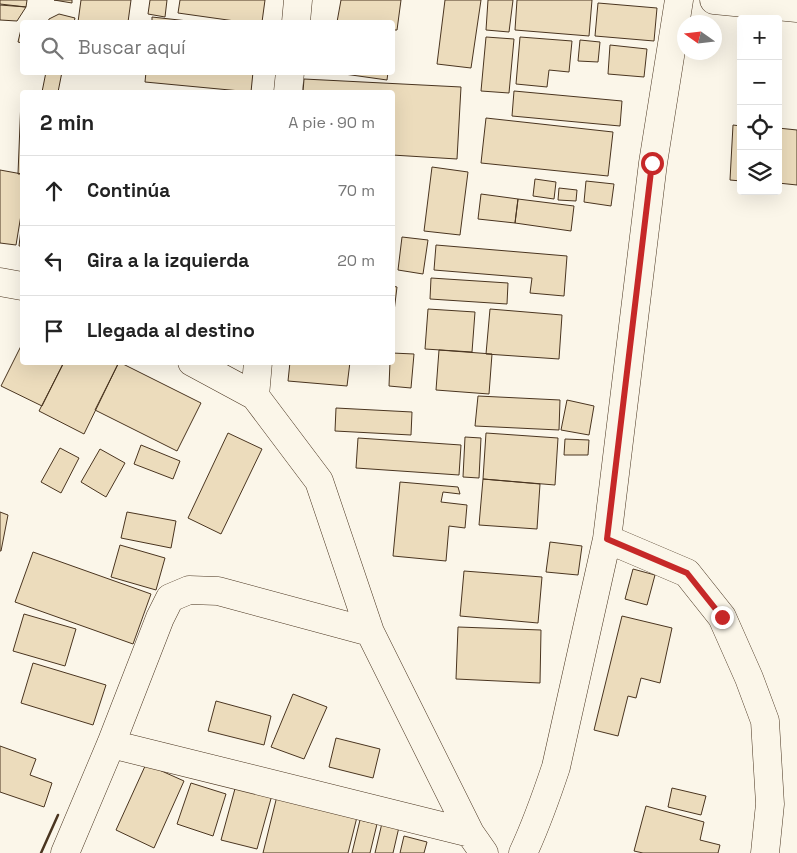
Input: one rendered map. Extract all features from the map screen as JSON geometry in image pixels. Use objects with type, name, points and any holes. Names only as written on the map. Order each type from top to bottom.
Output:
[{"type":"street","points":[[296,20],[298,0]]},
{"type":"street","points":[[523,853],[546,799],[556,767],[607,539],[652,163],[679,0]]},
{"type":"street","points":[[714,0],[797,8]]},
{"type":"street","points":[[288,90],[290,75]]},
{"type":"street","points":[[0,282],[20,286]]},
{"type":"street","points":[[198,365],[255,396],[319,481],[370,632],[477,843]]},
{"type":"street","points":[[255,396],[258,365]]},
{"type":"street","points":[[607,539],[687,573],[722,617],[749,678],[765,721],[770,804],[765,853]]},
{"type":"street","points":[[65,853],[111,744],[160,618],[170,598],[189,590],[218,591],[370,632]]},
{"type":"street","points":[[111,744],[477,843]]},
{"type":"building","points":[[0,0],[27,0],[26,7],[0,4]]},
{"type":"building","points":[[54,0],[72,0],[72,3]]},
{"type":"building","points":[[81,0],[131,0],[128,20],[78,20]]},
{"type":"building","points":[[150,0],[167,0],[165,17],[148,14]]},
{"type":"building","points":[[180,0],[265,0],[262,20],[228,20],[178,13]]},
{"type":"building","points":[[341,0],[401,0],[397,30],[395,30],[395,20],[337,20]]},
{"type":"building","points":[[445,0],[481,0],[471,68],[437,64]]},
{"type":"building","points":[[488,0],[513,0],[509,32],[486,30]]},
{"type":"building","points":[[517,0],[592,0],[589,36],[515,30]]},
{"type":"building","points":[[598,3],[657,8],[654,41],[595,36]]},
{"type":"building","points":[[0,5],[26,7],[17,21],[0,20]]},
{"type":"building","points":[[59,14],[75,18],[74,20],[49,19]]},
{"type":"building","points":[[152,17],[179,20],[152,20]]},
{"type":"building","points":[[486,37],[514,39],[509,93],[481,91]]},
{"type":"building","points":[[520,37],[572,41],[569,72],[549,70],[547,87],[516,84]]},
{"type":"building","points":[[580,40],[600,42],[598,62],[578,61]]},
{"type":"building","points":[[610,45],[647,49],[644,77],[608,74]]},
{"type":"building","points":[[45,75],[61,75],[58,90],[42,90]]},
{"type":"building","points":[[146,75],[253,75],[251,90],[230,90],[145,82]]},
{"type":"building","points":[[351,75],[388,75],[387,80]]},
{"type":"building","points":[[304,79],[461,87],[457,159],[395,155],[395,90],[303,90]]},
{"type":"building","points":[[514,91],[622,101],[620,126],[512,116]]},
{"type":"building","points":[[486,118],[613,132],[608,176],[481,163]]},
{"type":"building","points":[[20,124],[20,174],[18,174]]},
{"type":"building","points":[[733,125],[737,126],[737,181],[730,180]]},
{"type":"building","points":[[782,128],[797,130],[797,185],[782,183]]},
{"type":"building","points":[[432,167],[468,172],[460,235],[424,231]]},
{"type":"building","points":[[0,170],[20,174],[20,221],[16,245],[0,243]]},
{"type":"building","points":[[535,179],[556,182],[554,199],[533,196]]},
{"type":"building","points":[[586,181],[614,184],[611,206],[584,202]]},
{"type":"building","points":[[559,188],[577,190],[576,201],[558,200]]},
{"type":"building","points":[[481,194],[518,199],[515,223],[478,219]]},
{"type":"building","points":[[518,199],[574,206],[571,231],[515,223]]},
{"type":"building","points":[[402,237],[428,240],[423,274],[398,270]]},
{"type":"building","points":[[436,245],[567,256],[564,296],[530,293],[532,278],[434,270]]},
{"type":"building","points":[[431,278],[508,283],[507,304],[430,299]]},
{"type":"building","points":[[395,287],[397,287],[395,303]]},
{"type":"building","points":[[428,309],[475,312],[472,352],[425,349]]},
{"type":"building","points":[[490,309],[562,315],[559,359],[486,354]]},
{"type":"building","points":[[20,348],[20,365],[62,365],[42,406],[1,386]]},
{"type":"building","points":[[439,350],[492,354],[489,394],[436,390]]},
{"type":"building","points":[[395,353],[414,354],[411,388],[389,386],[390,365],[395,365]]},
{"type":"building","points":[[62,365],[118,365],[84,434],[39,411]]},
{"type":"building","points":[[118,365],[125,365],[201,403],[177,451],[95,410]]},
{"type":"building","points":[[290,365],[350,365],[347,386],[288,381]]},
{"type":"building","points":[[478,396],[560,400],[559,430],[475,426]]},
{"type":"building","points":[[567,400],[594,406],[589,435],[561,430]]},
{"type":"building","points":[[336,408],[412,412],[411,435],[335,431]]},
{"type":"building","points":[[228,433],[262,449],[221,534],[188,518]]},
{"type":"building","points":[[486,433],[558,438],[555,485],[483,479]]},
{"type":"building","points":[[465,437],[481,438],[479,478],[463,477]]},
{"type":"building","points":[[358,438],[461,445],[459,475],[356,468]]},
{"type":"building","points":[[565,439],[589,440],[588,455],[564,455]]},
{"type":"building","points":[[141,445],[180,461],[173,479],[134,464]]},
{"type":"building","points":[[60,448],[79,458],[61,493],[41,482]]},
{"type":"building","points":[[100,449],[125,463],[106,497],[81,482]]},
{"type":"building","points":[[483,479],[540,484],[537,529],[479,525]]},
{"type":"building","points":[[400,482],[458,487],[460,494],[443,492],[441,502],[467,505],[465,528],[449,526],[446,561],[393,556]]},
{"type":"building","points":[[0,512],[8,515],[1,551],[0,551]]},
{"type":"building","points":[[127,512],[176,521],[171,548],[121,538]]},
{"type":"building","points":[[550,542],[582,546],[578,575],[546,572]]},
{"type":"building","points":[[120,545],[165,558],[156,590],[111,577]]},
{"type":"building","points":[[33,552],[151,594],[133,644],[15,602]]},
{"type":"building","points":[[633,569],[655,575],[647,605],[625,599]]},
{"type":"building","points":[[464,571],[542,577],[538,623],[460,616]]},
{"type":"building","points":[[24,614],[76,629],[65,666],[13,651]]},
{"type":"building","points":[[622,616],[672,628],[660,683],[641,678],[636,698],[628,696],[618,736],[594,730]]},
{"type":"building","points":[[458,627],[541,630],[540,683],[456,679]]},
{"type":"building","points":[[33,663],[106,685],[93,725],[21,703]]},
{"type":"building","points":[[293,694],[327,707],[304,759],[271,747]]},
{"type":"building","points":[[216,701],[271,716],[264,745],[208,731]]},
{"type":"building","points":[[336,738],[380,749],[373,778],[329,767]]},
{"type":"building","points":[[0,746],[36,759],[30,775],[52,783],[44,807],[0,792]]},
{"type":"building","points":[[146,764],[184,781],[154,848],[116,830]]},
{"type":"building","points":[[191,783],[226,794],[213,836],[177,824]]},
{"type":"building","points":[[236,785],[272,795],[257,849],[221,840]]},
{"type":"building","points":[[672,788],[706,796],[701,815],[668,807]]},
{"type":"building","points":[[277,796],[357,817],[348,853],[263,853]]},
{"type":"building","points":[[646,806],[704,822],[700,840],[720,845],[718,853],[643,853],[634,851]]},
{"type":"building","points":[[360,820],[377,824],[370,853],[352,853]]},
{"type":"building","points":[[382,823],[399,827],[393,853],[375,853]]},
{"type":"building","points":[[404,836],[427,842],[424,853],[400,853]]},
{"type":"wall","points":[[41,853],[58,815]]},
{"type":"route","points":[[652,163],[607,539],[687,573],[722,617]]}]
